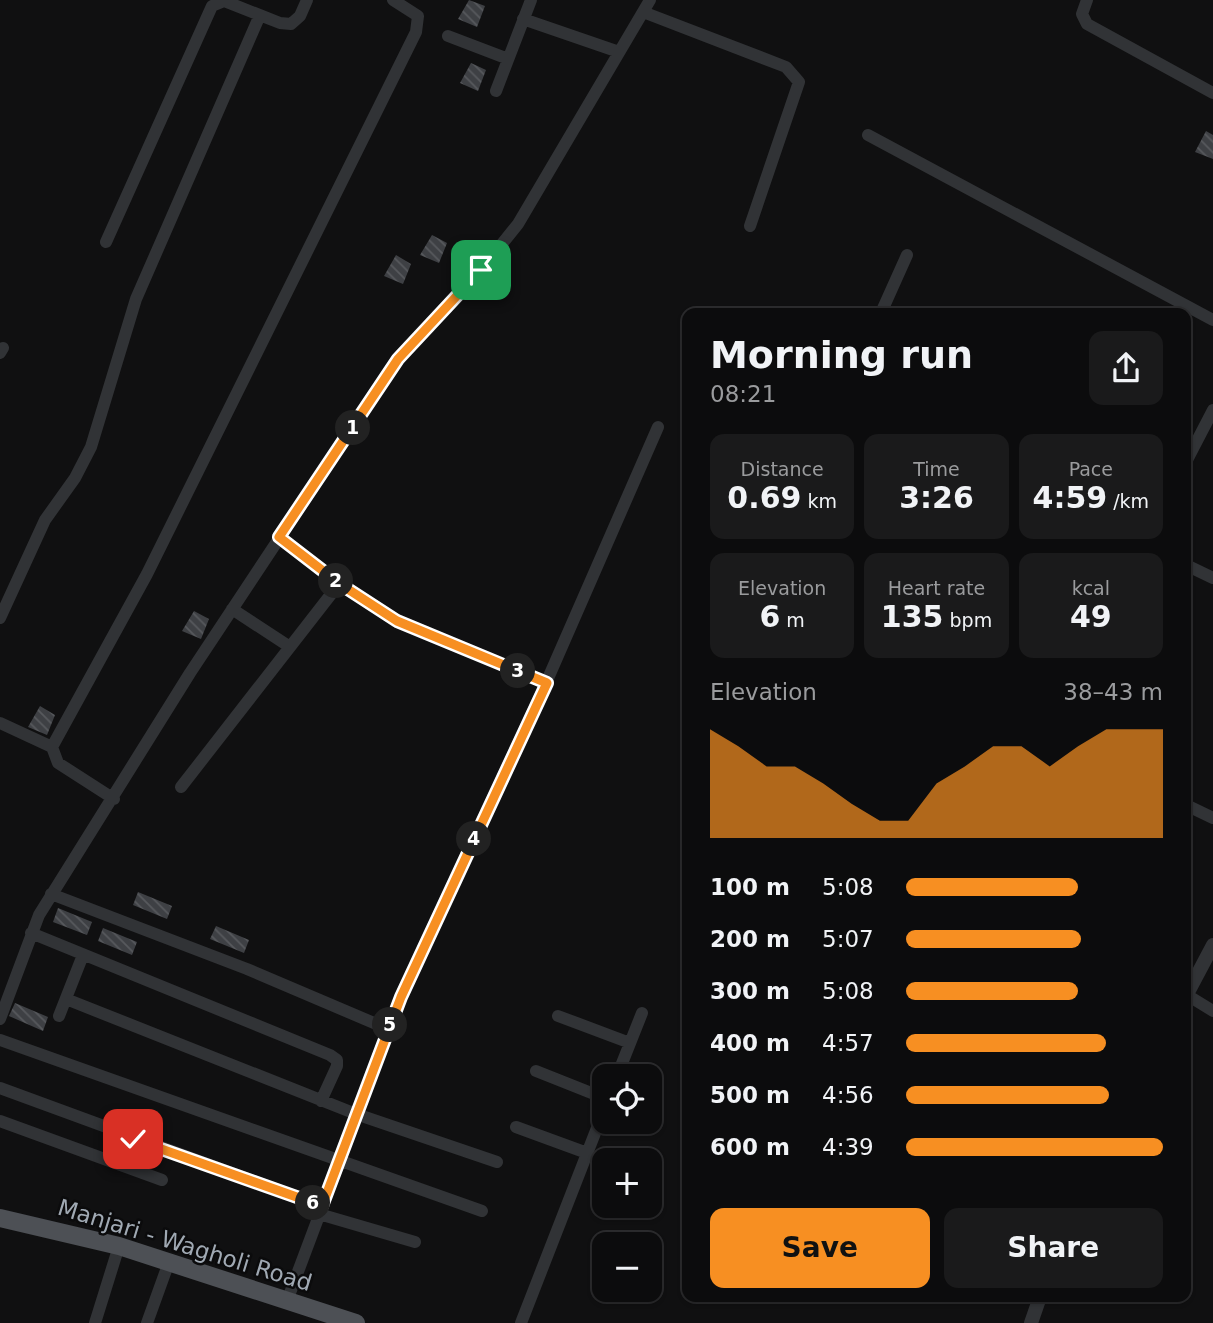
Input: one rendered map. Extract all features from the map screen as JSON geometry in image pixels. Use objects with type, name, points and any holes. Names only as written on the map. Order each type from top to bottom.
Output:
[{"type":"main road","name":"Manjari - Wagholi Road","points":[[0,1219],[119,1247],[356,1323]]},
{"type":"street","points":[[106,242],[212,6],[224,1],[291,24],[300,16],[307,0]]},
{"type":"street","points":[[114,799],[58,764],[53,757],[52,747],[147,574],[416,32],[418,16],[393,0]]},
{"type":"street","points":[[0,1019],[31,933],[51,894],[114,799],[232,609],[398,359],[488,263],[518,224],[650,0]]},
{"type":"street","points":[[1087,0],[1082,15],[1087,24],[1213,93]]},
{"type":"street","points":[[496,91],[527,1]]},
{"type":"street","points":[[643,12],[786,67],[796,75],[799,82],[750,226]]},
{"type":"street","points":[[0,618],[45,520],[75,478],[91,447],[136,299],[260,15]]},
{"type":"street","points":[[523,19],[618,52]]},
{"type":"street","points":[[448,36],[508,59]]},
{"type":"street","points":[[868,135],[1191,308]]},
{"type":"street","points":[[883,308],[907,255]]},
{"type":"street","points":[[1191,308],[1213,320]]},
{"type":"street","points":[[1191,452],[1213,410]]},
{"type":"street","points":[[287,1301],[388,1029],[547,683],[659,427]]},
{"type":"street","points":[[279,537],[340,584],[397,621],[547,683]]},
{"type":"street","points":[[1191,567],[1213,578]]},
{"type":"street","points":[[181,787],[340,584]]},
{"type":"street","points":[[232,609],[290,647]]},
{"type":"street","points":[[0,724],[52,747]]},
{"type":"street","points":[[1191,807],[1213,818]]},
{"type":"street","points":[[51,894],[247,970],[388,1029]]},
{"type":"street","points":[[31,933],[334,1057],[337,1066],[321,1101]]},
{"type":"street","points":[[1191,990],[1207,970],[1213,945]]},
{"type":"street","points":[[59,1016],[83,955]]},
{"type":"street","points":[[1191,997],[1213,1011]]},
{"type":"street","points":[[66,999],[321,1101],[498,1162]]},
{"type":"street","points":[[622,1064],[642,1013]]},
{"type":"street","points":[[558,1016],[630,1043]]},
{"type":"street","points":[[0,1040],[338,1163],[482,1211]]},
{"type":"street","points":[[536,1071],[592,1093]]},
{"type":"street","points":[[0,1088],[321,1210],[415,1242]]},
{"type":"street","points":[[0,1121],[162,1180]]},
{"type":"street","points":[[516,1127],[587,1153]]},
{"type":"street","points":[[521,1323],[595,1134]]},
{"type":"street","points":[[96,1323],[119,1247]]},
{"type":"street","points":[[147,1323],[169,1262]]},
{"type":"street","points":[[1031,1323],[1038,1302]]},
{"type":"building","points":[[469,0],[485,6],[477,27],[458,19]]},
{"type":"building","points":[[471,63],[486,70],[478,91],[460,83]]},
{"type":"building","points":[[1206,131],[1213,135],[1213,159],[1195,152]]},
{"type":"building","points":[[432,235],[447,243],[439,263],[420,255]]},
{"type":"building","points":[[396,255],[411,264],[403,284],[384,276]]},
{"type":"building","points":[[194,611],[209,619],[201,639],[182,631]]},
{"type":"building","points":[[40,706],[55,715],[47,735],[28,727]]},
{"type":"building","points":[[138,892],[172,906],[167,919],[133,905]]},
{"type":"building","points":[[58,908],[92,922],[87,935],[53,922]]},
{"type":"building","points":[[216,926],[249,940],[244,953],[210,939]]},
{"type":"building","points":[[103,928],[137,942],[132,955],[98,941]]},
{"type":"building","points":[[15,1003],[48,1017],[43,1031],[9,1016]]},
{"type":"route","points":[[133,1139],[322,1206],[401,997],[547,683],[397,621],[340,584],[279,537],[398,359],[481,270]]}]
